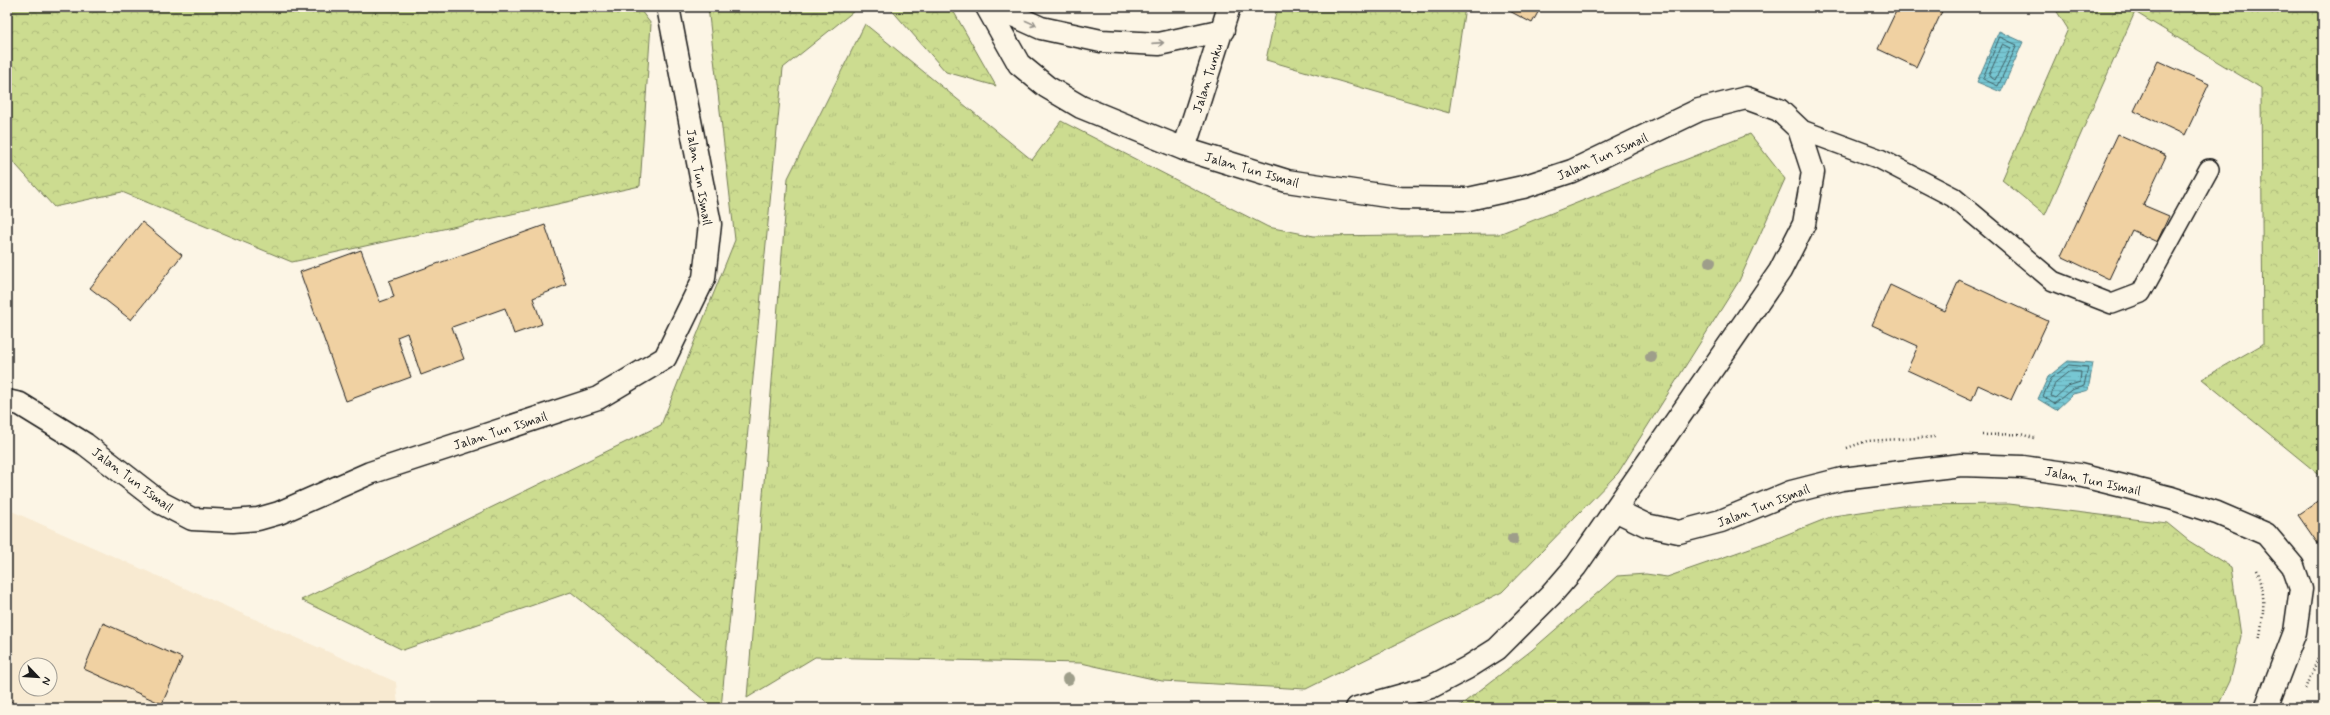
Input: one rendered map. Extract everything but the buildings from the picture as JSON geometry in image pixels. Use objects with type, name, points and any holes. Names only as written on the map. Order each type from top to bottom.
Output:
[{"type":"street","name":"Jalan Tun Ismail","points":[[7,401],[20,404],[85,444],[161,503],[192,519],[245,520],[258,519],[279,513],[370,473],[598,398],[665,358],[704,278],[710,224],[668,7]]},
{"type":"street","name":"Jalan Tun Ismail","points":[[987,7],[1018,64],[1047,87],[1081,107],[1184,149],[1287,181],[1400,198],[1468,199],[1523,188],[1572,171],[1700,110],[1746,98],[1779,110],[1799,130],[1813,172],[1804,224],[1794,246],[1780,271],[1615,510],[1566,578],[1497,649],[1467,668],[1431,687],[1395,699],[1357,708]]},
{"type":"street","points":[[995,7],[1041,28],[1101,41],[1159,44],[1223,30]]},
{"type":"street","name":"Jalan Tunku","points":[[1184,149],[1223,30],[1229,7]]},
{"type":"street","name":"Jalan Tun Ismail","points":[[1615,510],[1646,525],[1679,532],[1721,521],[1791,492],[1842,479],[1961,466],[2022,467],[2079,475],[2171,498],[2217,513],[2266,534],[2293,566],[2301,589],[2295,632],[2266,708]]},
{"type":"lane","points":[[1799,130],[1880,159],[1953,197],[2053,281],[2112,304],[2141,293],[2209,169]]},
{"type":"path","points":[[2257,568],[2262,581],[2264,606],[2258,648]]},
{"type":"path","points":[[2303,696],[2323,645]]},
{"type":"shaded area","points":[[7,509],[396,682],[398,708],[7,708]]},
{"type":"green space","points":[[7,7],[638,7],[651,24],[640,186],[292,262],[122,192],[54,207],[7,155]]},
{"type":"green space","points":[[708,7],[859,7],[783,68],[721,708],[714,708],[571,592],[403,650],[301,600],[661,425],[735,240]]},
{"type":"green space","points":[[889,7],[951,7],[996,86],[946,72]]},
{"type":"green space","points":[[1277,7],[1465,7],[1449,113],[1266,60]]},
{"type":"green space","points":[[2054,7],[2323,7],[2323,478],[2202,379],[2263,344],[2261,88],[2135,12],[2045,215],[2002,180],[2068,29]]},
{"type":"green space","points":[[865,24],[1032,160],[1061,121],[1268,227],[1314,236],[1499,234],[1750,134],[1785,179],[1739,281],[1618,473],[1502,592],[1306,689],[1162,681],[1081,663],[815,657],[747,698],[788,178]]},
{"type":"green space","points":[[2009,504],[2167,523],[2189,541],[2231,567],[2241,636],[2230,681],[2217,708],[1457,708],[1532,650],[1617,576],[1646,574],[1667,577],[1770,541],[1833,516],[1909,505]]},
{"type":"water","points":[[1999,31],[2023,42],[2001,92],[1977,82]]},
{"type":"water","points":[[2068,361],[2093,363],[2088,390],[2073,394],[2056,410],[2038,399],[2048,377]]}]
